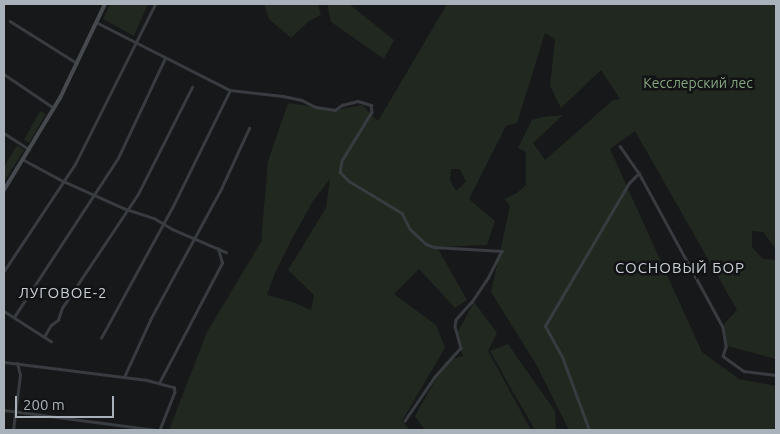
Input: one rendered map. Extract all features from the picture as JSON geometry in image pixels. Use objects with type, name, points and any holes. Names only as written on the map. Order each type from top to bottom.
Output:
[{"type":"main road","points":[[4,190],[54,108],[104,4]]},
{"type":"street","points":[[4,271],[75,164],[155,4]]},
{"type":"street","points":[[10,21],[77,63]]},
{"type":"street","points":[[96,22],[230,90],[283,96],[302,100],[316,107],[336,110],[342,105],[358,101],[371,105],[372,112],[342,161],[340,172],[349,181],[386,201],[402,213],[410,229],[426,244],[434,247],[502,251],[472,302],[456,320],[454,326],[461,348],[434,377],[405,421]]},
{"type":"street","points":[[14,317],[118,158],[165,58]]},
{"type":"street","points":[[4,74],[54,108]]},
{"type":"street","points":[[44,337],[51,325],[58,320],[64,305],[129,209],[192,87]]},
{"type":"street","points":[[101,338],[163,223],[230,90]]},
{"type":"street","points":[[124,377],[151,318],[221,189],[248,128]]},
{"type":"street","points":[[4,133],[30,150]]},
{"type":"street","points":[[620,146],[639,173],[723,327],[726,347],[723,356],[744,371],[776,375]]},
{"type":"street","points":[[24,160],[64,181],[129,209],[144,213],[193,238],[226,252]]},
{"type":"street","points":[[589,430],[562,357],[545,326],[629,183],[639,173]]},
{"type":"street","points":[[159,383],[222,263],[218,249]]},
{"type":"street","points":[[4,311],[51,341]]},
{"type":"street","points":[[4,362],[159,383],[174,387],[175,392],[158,430],[4,410]]},
{"type":"street","points":[[13,430],[20,375],[17,363]]},
{"type":"green space","points":[[110,4],[148,4],[134,36],[103,19]]},
{"type":"green space","points":[[264,4],[318,4],[321,15],[309,21],[291,38],[269,19]]},
{"type":"green space","points":[[327,4],[349,4],[394,40],[384,59],[331,22]]},
{"type":"green space","name":"Кесслерский лес","points":[[447,4],[776,4],[776,249],[763,232],[752,231],[752,247],[763,259],[776,260],[776,359],[727,346],[724,324],[737,310],[635,131],[610,149],[702,352],[739,379],[776,386],[776,430],[569,430],[537,366],[491,292],[510,206],[504,199],[517,193],[526,185],[526,152],[518,148],[532,120],[563,115],[533,143],[545,160],[613,100],[620,99],[601,70],[561,108],[550,86],[555,39],[545,33],[517,123],[506,126],[469,199],[495,221],[487,245],[437,247],[467,300],[455,308],[419,269],[394,294],[436,325],[445,348],[402,421],[410,430],[169,430],[207,332],[261,242],[268,161],[288,103],[335,110],[362,105],[378,121]],"holes":[[[451,169],[460,169],[466,182],[456,191],[450,180]],[[330,179],[326,208],[288,270],[314,295],[311,310],[293,302],[267,295],[275,273],[292,239],[313,201]]]},
{"type":"green space","points":[[40,111],[46,114],[29,143],[24,140]]},
{"type":"green space","points":[[17,145],[24,150],[4,182],[4,167]]},
{"type":"green space","points":[[474,302],[497,333],[488,351],[531,430],[425,430],[415,416],[446,361],[463,356],[456,335]]},
{"type":"green space","points":[[508,344],[555,411],[556,430],[535,430],[490,351]]},
{"type":"district","name":"СОСНОВЫЙ БОР","points":[[680,268]]},
{"type":"district","name":"ЛУГОВОЕ-2","points":[[63,293]]}]
